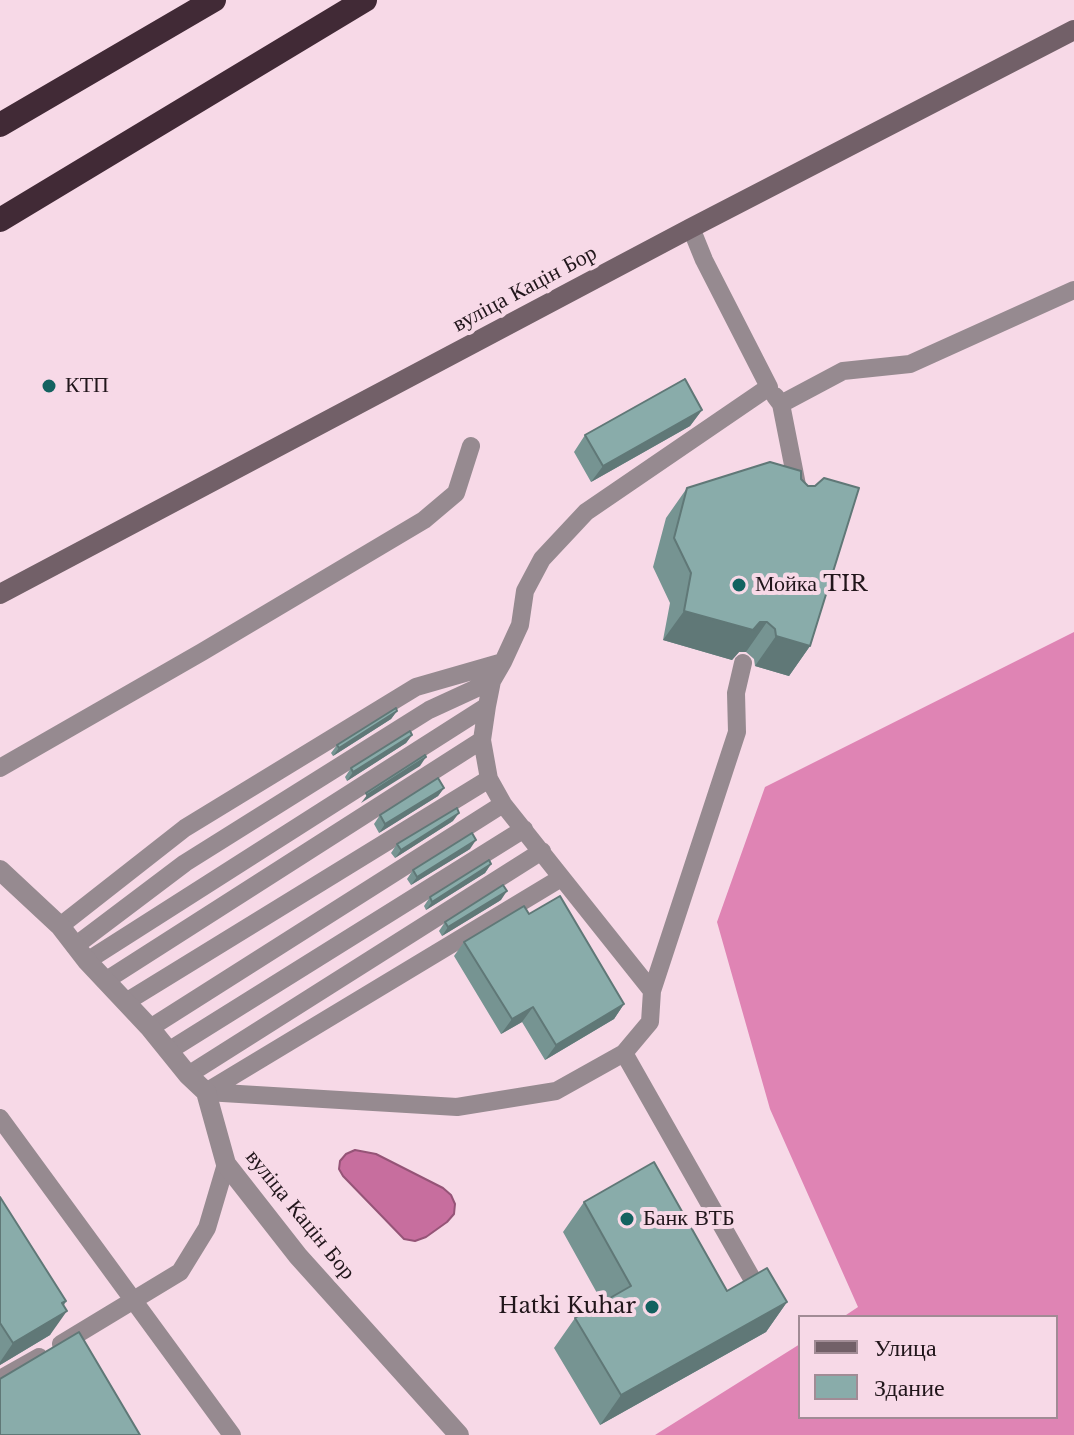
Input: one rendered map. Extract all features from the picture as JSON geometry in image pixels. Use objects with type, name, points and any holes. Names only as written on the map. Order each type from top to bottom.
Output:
[{"type":"highway","points":[[0,125],[214,0]]},
{"type":"highway","points":[[0,220],[365,0]]},
{"type":"main road","name":"вуліца Кацін Бор","points":[[0,594],[691,228],[1074,30]]},
{"type":"street","points":[[0,870],[60,926],[81,954],[206,1092]]},
{"type":"street","name":"вуліца Кацін Бор","points":[[206,1092],[226,1164],[298,1256],[459,1435]]},
{"type":"lane","points":[[691,228],[704,260],[769,387],[781,404],[797,485],[791,505]]},
{"type":"lane","points":[[781,404],[843,371],[910,364],[1074,290]]},
{"type":"lane","points":[[652,991],[503,804],[489,779],[482,740],[487,706],[492,681],[520,625],[525,591],[542,559],[586,512],[769,387]]},
{"type":"lane","points":[[0,768],[424,520],[456,493],[471,446]]},
{"type":"lane","points":[[60,926],[185,828],[416,687],[503,662]]},
{"type":"lane","points":[[206,1092],[457,1107],[556,1091],[624,1053],[650,1022],[652,991],[737,732],[736,693],[743,663]]},
{"type":"lane","points":[[81,954],[185,863],[429,710],[492,681]]},
{"type":"lane","points":[[81,954],[487,706]]},
{"type":"lane","points":[[105,981],[482,740]]},
{"type":"lane","points":[[126,1002],[489,779]]},
{"type":"lane","points":[[150,1028],[503,804]]},
{"type":"lane","points":[[170,1050],[524,829]]},
{"type":"lane","points":[[188,1075],[542,851]]},
{"type":"lane","points":[[206,1092],[561,878]]},
{"type":"lane","points":[[624,1053],[773,1317]]},
{"type":"lane","points":[[0,1118],[232,1435]]},
{"type":"lane","points":[[0,1379],[180,1272],[207,1228],[226,1164]]},
{"type":"shaded area","points":[[1074,632],[1074,1435],[655,1435],[798,1345],[798,1419],[1058,1419],[1058,1315],[846,1315],[858,1307],[770,1109],[717,922],[765,787]]},
{"type":"shaded area","points":[[355,1150],[376,1154],[443,1188],[455,1204],[454,1214],[426,1237],[415,1241],[404,1239],[339,1169],[340,1161]]},
{"type":"building","points":[[685,379],[702,410],[603,466],[585,435]]},
{"type":"building","name":"Мойка TIR","points":[[770,462],[801,471],[801,479],[808,486],[815,486],[824,478],[859,488],[810,646],[776,636],[775,629],[767,622],[760,622],[753,630],[684,611],[691,573],[674,538],[687,488]]},
{"type":"building","points":[[396,708],[397,711],[339,748],[337,745]]},
{"type":"building","points":[[410,731],[412,735],[353,772],[351,768]]},
{"type":"building","points":[[426,757],[367,795],[366,793]]},
{"type":"building","points":[[438,778],[444,788],[385,824],[380,815]]},
{"type":"building","points":[[457,808],[459,813],[401,850],[397,844]]},
{"type":"building","points":[[472,833],[476,840],[417,877],[413,870]]},
{"type":"building","points":[[489,860],[491,864],[432,902],[430,897]]},
{"type":"building","points":[[503,885],[507,891],[448,927],[445,922]]},
{"type":"building","points":[[560,896],[624,1004],[556,1045],[533,1007],[512,1019],[464,942],[524,906],[529,914]]},
{"type":"building","name":"Hatki Kuhar","points":[[654,1162],[727,1291],[767,1268],[787,1302],[621,1395],[575,1318],[631,1286],[584,1202]]},
{"type":"building","points":[[0,1197],[66,1301],[62,1303],[67,1311],[13,1343],[0,1323]]},
{"type":"building","points":[[79,1332],[140,1435],[0,1435],[0,1379]]},
{"type":"place","name":"КТП","points":[[49,386]]},
{"type":"place","name":"Мойка TIR","points":[[739,585]]},
{"type":"place","name":"Банк ВТБ","points":[[627,1219]]},
{"type":"place","name":"Hatki Kuhar","points":[[652,1307]]}]
